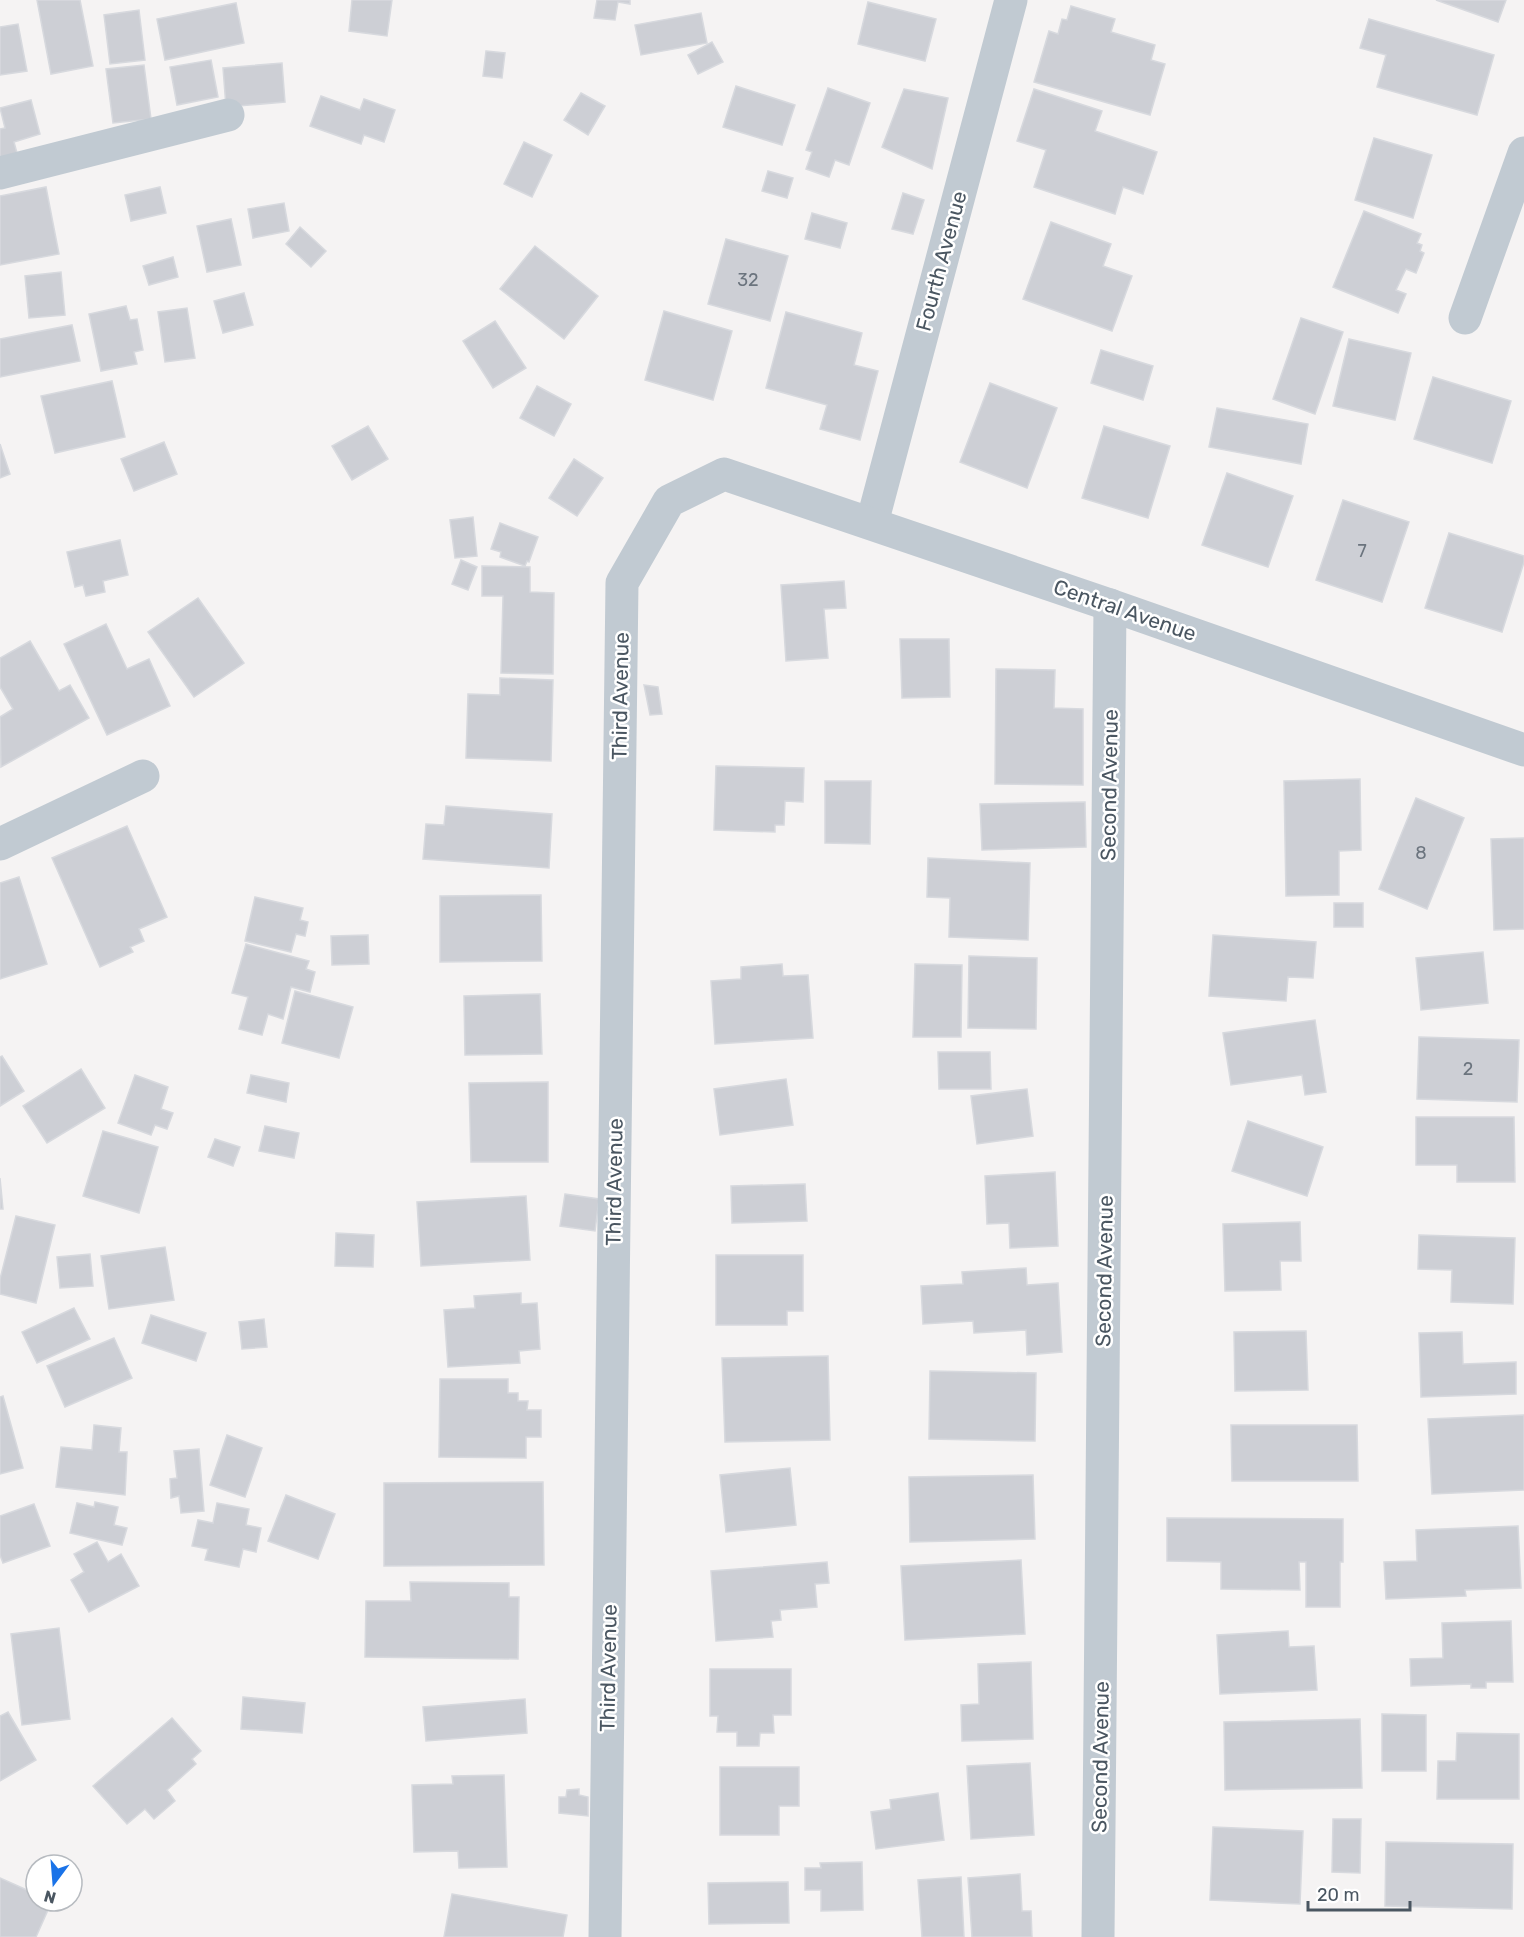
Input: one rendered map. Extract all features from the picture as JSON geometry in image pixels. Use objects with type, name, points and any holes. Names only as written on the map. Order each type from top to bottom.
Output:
[{"type":"street","name":"Fourth Avenue","points":[[872,523],[1011,0]]},
{"type":"street","points":[[0,173],[228,115]]},
{"type":"street","points":[[1465,318],[1524,153]]},
{"type":"street","name":"Central Avenue","points":[[724,474],[1110,605],[1524,750]]},
{"type":"street","name":"Third Avenue","points":[[604,1937],[622,583],[669,501],[724,474]]},
{"type":"street","name":"Second Avenue","points":[[1098,1937],[1110,605]]},
{"type":"street","points":[[0,844],[143,776]]},
{"type":"building","points":[[37,0],[80,0],[93,66],[51,74]]},
{"type":"building","points":[[352,0],[392,0],[387,36],[349,31]]},
{"type":"building","points":[[597,0],[630,0],[630,4],[618,2],[615,20],[594,18]]},
{"type":"building","points":[[1436,0],[1506,0],[1498,22]]},
{"type":"building","points":[[868,2],[936,19],[925,61],[858,44]]},
{"type":"building","points":[[236,3],[244,43],[165,60],[157,19]]},
{"type":"building","points":[[1071,6],[1115,19],[1111,32],[1155,45],[1151,60],[1165,64],[1150,115],[1034,82],[1049,31],[1058,34],[1062,19],[1067,20]]},
{"type":"building","points":[[139,10],[145,60],[110,64],[104,15]]},
{"type":"building","points":[[701,13],[707,43],[641,55],[635,25]]},
{"type":"building","points":[[1369,19],[1494,55],[1477,115],[1377,87],[1386,55],[1360,48]]},
{"type":"building","points":[[18,24],[27,71],[0,75],[0,27]]},
{"type":"building","points":[[712,42],[723,62],[698,74],[688,55]]},
{"type":"building","points":[[486,51],[505,53],[502,78],[483,76]]},
{"type":"building","points":[[211,60],[218,97],[177,105],[170,67]]},
{"type":"building","points":[[282,63],[285,102],[226,107],[223,68]]},
{"type":"building","points":[[144,65],[151,119],[113,123],[106,69]]},
{"type":"building","points":[[736,86],[795,105],[782,145],[723,127]]},
{"type":"building","points":[[828,88],[870,103],[849,165],[835,160],[829,177],[806,169],[812,152],[806,150]]},
{"type":"building","points":[[904,89],[948,98],[932,169],[882,147]]},
{"type":"building","points":[[1034,89],[1102,111],[1095,131],[1157,152],[1143,194],[1123,187],[1115,214],[1034,187],[1046,150],[1017,141]]},
{"type":"building","points":[[581,93],[605,106],[588,135],[564,120]]},
{"type":"building","points":[[321,96],[360,110],[364,99],[395,110],[384,142],[364,135],[361,144],[310,126]]},
{"type":"building","points":[[31,100],[40,134],[14,142],[17,153],[0,158],[0,129],[5,128],[0,108]]},
{"type":"building","points":[[1374,138],[1432,155],[1413,218],[1355,200]]},
{"type":"building","points":[[524,142],[552,155],[532,197],[504,184]]},
{"type":"building","points":[[768,171],[793,178],[787,198],[762,191]]},
{"type":"building","points":[[46,187],[59,254],[0,265],[0,196]]},
{"type":"building","points":[[160,187],[166,213],[131,221],[125,195]]},
{"type":"building","points":[[903,193],[924,200],[913,234],[892,229]]},
{"type":"building","points":[[284,203],[289,231],[253,238],[248,209]]},
{"type":"building","points":[[1364,211],[1421,234],[1417,243],[1422,245],[1420,251],[1424,253],[1416,273],[1406,269],[1396,290],[1406,294],[1398,313],[1333,287]]},
{"type":"building","points":[[812,213],[847,223],[840,248],[805,239]]},
{"type":"building","points":[[231,219],[241,265],[207,272],[197,226]]},
{"type":"building","points":[[1051,222],[1111,244],[1103,266],[1132,276],[1112,331],[1023,299]]},
{"type":"building","points":[[300,227],[326,251],[311,267],[286,244]]},
{"type":"building","points":[[726,239],[788,256],[770,321],[708,304]]},
{"type":"building","points":[[535,246],[598,296],[564,339],[500,289]]},
{"type":"building","points":[[173,257],[178,277],[149,285],[143,266]]},
{"type":"building","points":[[61,272],[65,315],[29,318],[25,276]]},
{"type":"building","points":[[244,293],[253,325],[223,333],[214,301]]},
{"type":"building","points":[[126,306],[130,320],[137,319],[143,350],[134,352],[137,364],[101,371],[89,314]]},
{"type":"building","points":[[187,308],[195,358],[165,362],[158,312]]},
{"type":"building","points":[[664,311],[732,331],[713,400],[645,380]]},
{"type":"building","points":[[786,312],[862,333],[854,365],[878,371],[860,440],[820,429],[827,405],[766,388]]},
{"type":"building","points":[[1301,318],[1343,332],[1315,414],[1273,399]]},
{"type":"building","points":[[495,321],[526,368],[493,388],[463,341]]},
{"type":"building","points":[[72,325],[80,361],[0,377],[0,339]]},
{"type":"building","points":[[1349,339],[1411,353],[1395,420],[1333,406]]},
{"type":"building","points":[[1101,350],[1153,366],[1143,400],[1091,383]]},
{"type":"building","points":[[1433,377],[1511,401],[1492,463],[1414,439]]},
{"type":"building","points":[[112,381],[125,437],[55,453],[41,396]]},
{"type":"building","points":[[990,383],[1057,408],[1027,488],[960,462]]},
{"type":"building","points":[[537,386],[571,404],[554,436],[520,418]]},
{"type":"building","points":[[1217,408],[1308,424],[1301,464],[1209,447]]},
{"type":"building","points":[[368,426],[388,459],[352,480],[332,446]]},
{"type":"building","points":[[1104,426],[1170,446],[1148,518],[1082,498]]},
{"type":"building","points":[[164,442],[177,474],[134,491],[121,459]]},
{"type":"building","points":[[0,444],[10,474],[0,478]]},
{"type":"building","points":[[574,459],[603,478],[577,516],[549,498]]},
{"type":"building","points":[[1227,473],[1293,496],[1268,567],[1202,545]]},
{"type":"building","points":[[1343,500],[1409,522],[1382,602],[1316,580]]},
{"type":"building","points":[[473,517],[477,556],[455,558],[450,520]]},
{"type":"building","points":[[500,523],[538,537],[529,562],[527,561],[525,566],[500,557],[501,552],[491,549]]},
{"type":"building","points":[[1449,533],[1524,556],[1502,632],[1425,608]]},
{"type":"building","points":[[120,540],[128,575],[103,581],[105,592],[86,596],[83,585],[75,587],[67,552]]},
{"type":"building","points":[[461,560],[477,567],[468,590],[452,584]]},
{"type":"building","points":[[482,566],[530,567],[530,592],[554,593],[553,674],[501,673],[503,596],[482,596]]},
{"type":"building","points":[[844,581],[846,608],[824,609],[828,658],[786,661],[781,585]]},
{"type":"building","points":[[198,598],[244,663],[194,697],[148,632]]},
{"type":"building","points":[[106,624],[127,669],[149,659],[170,706],[107,735],[64,644]]},
{"type":"building","points":[[900,639],[949,639],[950,697],[902,698]]},
{"type":"building","points":[[30,641],[59,691],[70,685],[89,718],[1,767],[0,717],[13,709],[0,687],[0,658]]},
{"type":"building","points":[[996,669],[1055,670],[1054,708],[1083,709],[1083,785],[995,784]]},
{"type":"building","points":[[500,678],[553,680],[551,761],[466,758],[468,694],[500,695]]},
{"type":"building","points":[[644,685],[658,687],[662,714],[650,715]]},
{"type":"building","points":[[716,766],[804,768],[803,802],[785,801],[784,825],[775,825],[775,832],[714,830]]},
{"type":"building","points":[[1360,779],[1361,850],[1339,851],[1339,895],[1286,896],[1284,781]]},
{"type":"building","points":[[825,781],[871,781],[870,844],[825,843]]},
{"type":"building","points":[[1416,798],[1464,818],[1427,909],[1379,889]]},
{"type":"building","points":[[1085,802],[1086,847],[982,850],[980,804]]},
{"type":"building","points":[[446,806],[552,814],[549,868],[423,859],[426,824],[444,825]]},
{"type":"building","points":[[127,826],[167,917],[139,929],[144,941],[130,947],[133,952],[100,967],[52,858]]},
{"type":"building","points":[[1524,838],[1524,929],[1494,930],[1491,839]]},
{"type":"building","points":[[928,858],[1030,863],[1028,940],[949,937],[950,898],[927,897]]},
{"type":"building","points":[[19,877],[47,964],[0,979],[0,883]]},
{"type":"building","points":[[541,895],[542,961],[440,962],[440,896]]},
{"type":"building","points":[[255,897],[303,908],[300,920],[308,922],[305,936],[296,934],[291,952],[245,941]]},
{"type":"building","points":[[1334,903],[1363,903],[1363,927],[1334,927]]},
{"type":"building","points":[[368,935],[369,964],[332,965],[331,936]]},
{"type":"building","points":[[1213,935],[1316,942],[1313,978],[1288,977],[1286,1001],[1209,996]]},
{"type":"building","points":[[246,944],[309,961],[306,969],[315,972],[310,992],[291,987],[283,1019],[268,1014],[262,1035],[239,1029],[248,997],[232,993]]},
{"type":"building","points":[[1483,952],[1488,1003],[1421,1010],[1416,958]]},
{"type":"building","points":[[969,956],[1037,958],[1036,1029],[968,1028]]},
{"type":"building","points":[[782,964],[783,976],[808,975],[813,1038],[715,1044],[711,981],[741,979],[741,967]]},
{"type":"building","points":[[915,964],[962,965],[961,1037],[913,1037]]},
{"type":"building","points":[[295,991],[353,1007],[339,1058],[282,1043]]},
{"type":"building","points":[[540,994],[542,1054],[465,1055],[464,996]]},
{"type":"building","points":[[1315,1020],[1326,1092],[1305,1095],[1302,1075],[1231,1085],[1223,1033]]},
{"type":"building","points":[[1419,1037],[1519,1040],[1517,1102],[1417,1099]]},
{"type":"building","points":[[938,1052],[990,1052],[991,1089],[939,1089]]},
{"type":"building","points":[[2,1056],[24,1091],[0,1106],[0,1057]]},
{"type":"building","points":[[81,1069],[105,1108],[47,1143],[23,1106]]},
{"type":"building","points":[[135,1075],[168,1087],[161,1109],[173,1113],[167,1129],[155,1125],[151,1135],[118,1123]]},
{"type":"building","points":[[251,1075],[289,1083],[286,1102],[247,1093]]},
{"type":"building","points":[[786,1079],[793,1125],[720,1135],[714,1089]]},
{"type":"building","points":[[548,1082],[548,1162],[471,1162],[469,1083]]},
{"type":"building","points":[[1027,1089],[1033,1136],[977,1144],[971,1096]]},
{"type":"building","points":[[1416,1117],[1514,1117],[1515,1182],[1457,1182],[1457,1165],[1416,1165]]},
{"type":"building","points":[[1248,1121],[1323,1147],[1307,1196],[1232,1171]]},
{"type":"building","points":[[265,1126],[299,1133],[294,1158],[259,1151]]},
{"type":"building","points":[[103,1131],[158,1147],[139,1213],[83,1196]]},
{"type":"building","points":[[215,1139],[240,1147],[233,1166],[208,1157]]},
{"type":"building","points":[[1055,1172],[1058,1246],[1010,1248],[1009,1223],[987,1224],[985,1176]]},
{"type":"building","points":[[0,1178],[3,1209],[0,1209]]},
{"type":"building","points":[[805,1184],[807,1221],[732,1223],[731,1186]]},
{"type":"building","points":[[565,1194],[599,1199],[595,1231],[560,1226]]},
{"type":"building","points":[[526,1196],[530,1260],[421,1266],[417,1202]]},
{"type":"building","points":[[16,1216],[55,1225],[36,1303],[0,1294],[0,1279]]},
{"type":"building","points":[[1300,1222],[1301,1261],[1280,1261],[1281,1290],[1225,1291],[1223,1224]]},
{"type":"building","points":[[336,1233],[374,1235],[373,1267],[335,1266]]},
{"type":"building","points":[[1419,1235],[1515,1238],[1513,1304],[1451,1302],[1452,1270],[1418,1269]]},
{"type":"building","points":[[165,1247],[174,1300],[109,1309],[101,1256]]},
{"type":"building","points":[[90,1254],[93,1286],[60,1288],[57,1257]]},
{"type":"building","points":[[716,1255],[803,1255],[803,1311],[787,1311],[787,1325],[716,1325]]},
{"type":"building","points":[[1026,1268],[1027,1285],[1058,1283],[1062,1352],[1027,1355],[1026,1330],[974,1333],[973,1321],[923,1324],[921,1286],[963,1284],[962,1272]]},
{"type":"building","points":[[521,1293],[521,1304],[537,1303],[540,1349],[519,1351],[520,1363],[448,1367],[444,1310],[475,1308],[474,1296]]},
{"type":"building","points":[[74,1308],[90,1339],[37,1363],[22,1332]]},
{"type":"building","points":[[151,1315],[206,1333],[196,1361],[142,1343]]},
{"type":"building","points":[[264,1319],[267,1347],[242,1349],[239,1322]]},
{"type":"building","points":[[1306,1331],[1308,1390],[1235,1391],[1234,1332]]},
{"type":"building","points":[[1462,1332],[1463,1364],[1516,1362],[1516,1394],[1421,1397],[1419,1333]]},
{"type":"building","points":[[114,1338],[132,1378],[65,1407],[47,1366]]},
{"type":"building","points":[[828,1356],[830,1440],[725,1442],[722,1358]]},
{"type":"building","points":[[930,1371],[1036,1373],[1035,1441],[929,1439]]},
{"type":"building","points":[[440,1379],[508,1379],[508,1393],[518,1393],[518,1401],[528,1401],[527,1410],[541,1410],[541,1437],[526,1437],[526,1458],[439,1457]]},
{"type":"building","points":[[3,1396],[23,1468],[0,1474],[0,1397]]},
{"type":"building","points":[[1524,1415],[1524,1490],[1432,1494],[1428,1419]]},
{"type":"building","points":[[94,1425],[121,1428],[119,1452],[127,1452],[125,1495],[56,1487],[61,1447],[92,1450]]},
{"type":"building","points":[[1231,1425],[1357,1425],[1358,1481],[1232,1481]]},
{"type":"building","points":[[227,1435],[262,1448],[245,1497],[210,1485]]},
{"type":"building","points":[[199,1449],[204,1511],[181,1513],[179,1496],[171,1498],[170,1479],[177,1478],[174,1451]]},
{"type":"building","points":[[790,1468],[796,1525],[726,1532],[720,1475]]},
{"type":"building","points":[[1033,1475],[1035,1539],[910,1542],[909,1477]]},
{"type":"building","points":[[543,1482],[544,1565],[384,1566],[384,1483]]},
{"type":"building","points":[[286,1495],[335,1514],[318,1559],[268,1541]]},
{"type":"building","points":[[95,1502],[118,1507],[114,1525],[127,1528],[122,1545],[70,1533],[77,1503],[94,1507]]},
{"type":"building","points":[[217,1503],[249,1509],[246,1525],[261,1528],[256,1552],[243,1549],[239,1567],[205,1560],[208,1549],[192,1546],[198,1520],[213,1523]]},
{"type":"building","points":[[34,1504],[50,1546],[3,1563],[0,1555],[0,1516]]},
{"type":"building","points":[[1167,1518],[1343,1519],[1340,1607],[1306,1607],[1306,1562],[1299,1562],[1300,1590],[1221,1589],[1221,1562],[1167,1561]]},
{"type":"building","points":[[1518,1526],[1521,1588],[1465,1590],[1466,1596],[1386,1599],[1384,1562],[1417,1561],[1416,1530]]},
{"type":"building","points":[[97,1542],[108,1562],[121,1554],[139,1586],[89,1612],[71,1580],[84,1572],[74,1554]]},
{"type":"building","points":[[1021,1560],[1025,1634],[905,1640],[901,1566]]},
{"type":"building","points":[[827,1562],[829,1583],[815,1584],[817,1607],[780,1610],[781,1620],[771,1621],[773,1637],[716,1641],[711,1571]]},
{"type":"building","points":[[410,1582],[509,1583],[509,1597],[519,1597],[518,1659],[365,1657],[366,1601],[411,1601]]},
{"type":"building","points":[[1511,1621],[1513,1682],[1486,1682],[1486,1688],[1471,1688],[1471,1684],[1411,1686],[1410,1659],[1443,1658],[1442,1623]]},
{"type":"building","points":[[59,1628],[70,1719],[22,1725],[11,1634]]},
{"type":"building","points":[[1288,1631],[1289,1647],[1314,1646],[1317,1690],[1220,1694],[1217,1635]]},
{"type":"building","points":[[1031,1662],[1033,1739],[962,1741],[961,1705],[979,1704],[978,1664]]},
{"type":"building","points":[[710,1669],[791,1669],[791,1715],[773,1715],[774,1733],[760,1733],[759,1746],[737,1746],[737,1732],[717,1732],[718,1716],[710,1716]]},
{"type":"building","points":[[243,1697],[305,1703],[302,1733],[241,1729]]},
{"type":"building","points":[[525,1699],[527,1733],[426,1741],[423,1707]]},
{"type":"building","points":[[8,1712],[36,1760],[0,1781],[0,1716]]},
{"type":"building","points":[[1382,1714],[1426,1715],[1426,1771],[1382,1771]]},
{"type":"building","points":[[172,1718],[201,1751],[192,1759],[196,1764],[167,1790],[175,1801],[154,1819],[145,1809],[127,1824],[93,1786]]},
{"type":"building","points":[[1360,1719],[1362,1788],[1225,1790],[1224,1722]]},
{"type":"building","points":[[1457,1733],[1519,1734],[1519,1799],[1437,1799],[1438,1761],[1456,1761]]},
{"type":"building","points":[[1030,1763],[1034,1835],[971,1839],[967,1766]]},
{"type":"building","points":[[720,1767],[799,1767],[799,1806],[779,1806],[779,1835],[720,1835]]},
{"type":"building","points":[[504,1775],[507,1867],[459,1868],[458,1851],[414,1852],[412,1785],[453,1784],[452,1776]]},
{"type":"building","points":[[579,1789],[579,1795],[588,1797],[588,1816],[559,1813],[559,1797],[566,1797],[567,1790]]},
{"type":"building","points":[[938,1793],[944,1840],[876,1849],[871,1812],[891,1809],[890,1800]]},
{"type":"building","points":[[1333,1819],[1361,1819],[1360,1873],[1332,1872]]},
{"type":"building","points":[[1213,1827],[1303,1831],[1300,1904],[1210,1900]]},
{"type":"building","points":[[1386,1842],[1513,1844],[1512,1909],[1385,1906]]},
{"type":"building","points":[[862,1862],[863,1910],[821,1911],[821,1890],[805,1890],[805,1868],[821,1868],[820,1863]]},
{"type":"building","points":[[1020,1874],[1022,1911],[1031,1911],[1032,1937],[972,1937],[968,1878]]},
{"type":"building","points":[[961,1877],[964,1937],[922,1937],[918,1880]]},
{"type":"building","points":[[0,1878],[24,1889],[24,1913],[47,1913],[36,1937],[0,1937]]},
{"type":"building","points":[[788,1882],[789,1923],[709,1924],[708,1883]]},
{"type":"building","points":[[452,1894],[567,1915],[563,1937],[444,1937]]}]
